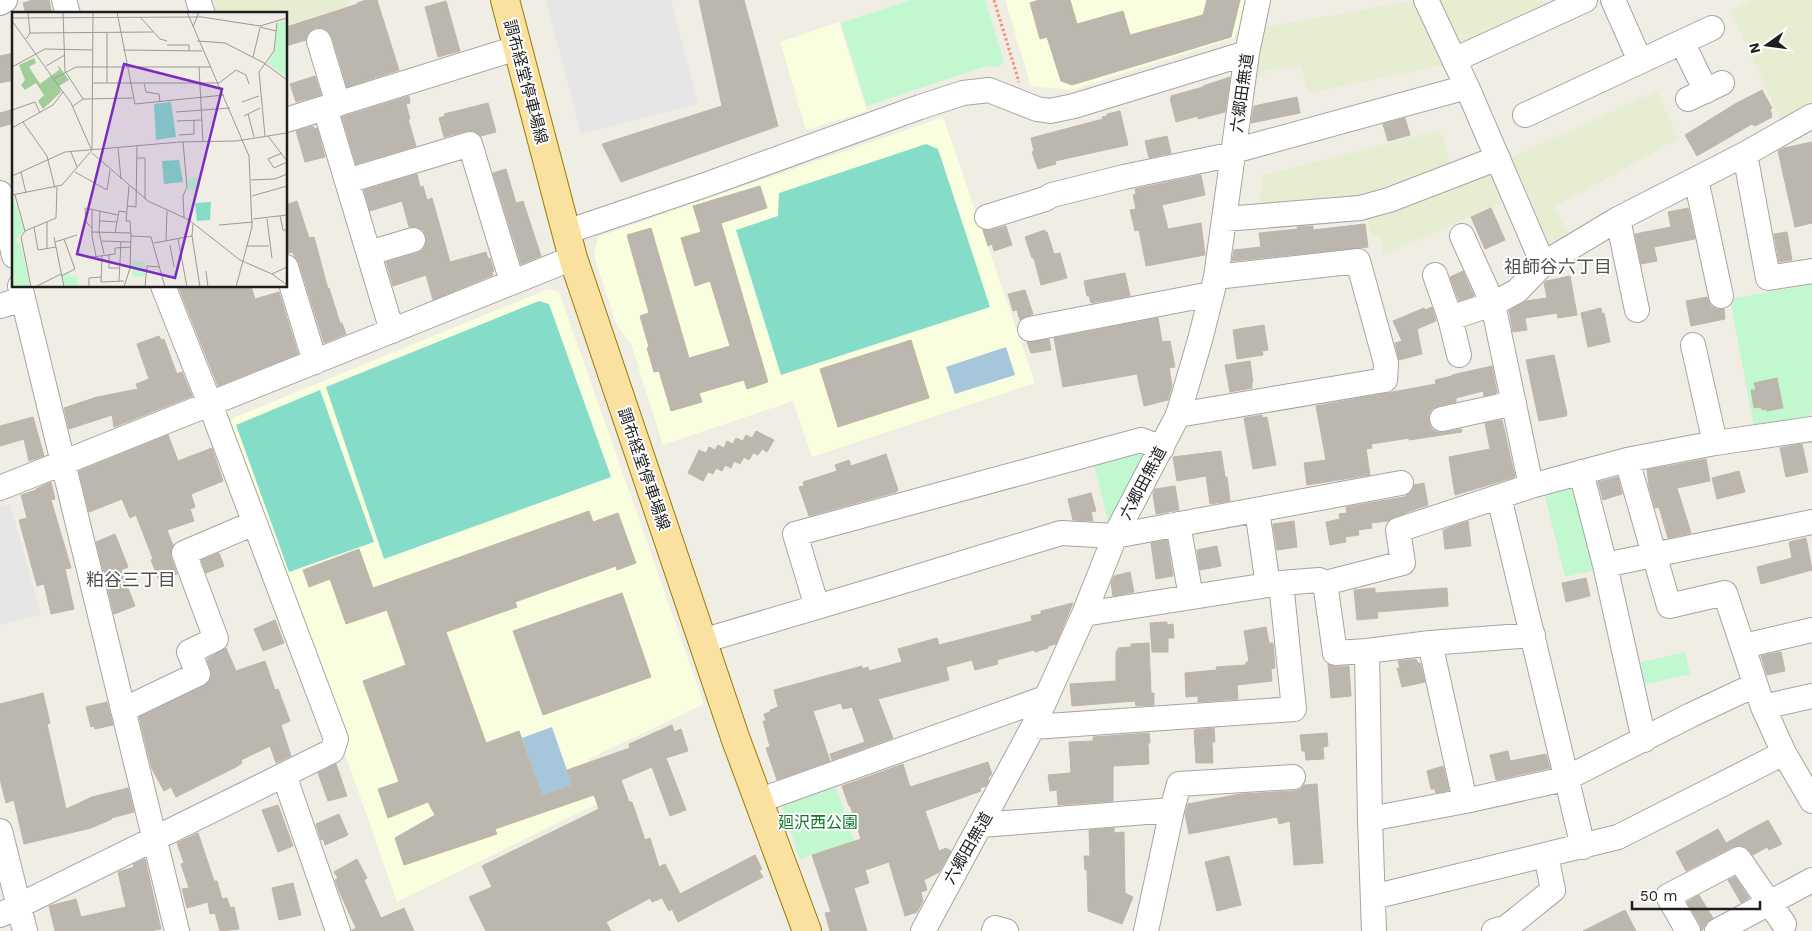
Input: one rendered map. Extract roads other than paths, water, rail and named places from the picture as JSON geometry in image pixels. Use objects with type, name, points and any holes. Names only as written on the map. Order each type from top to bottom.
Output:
[{"type":"main road","name":"調布経堂停車場線","points":[[505,0],[570,245],[702,640],[758,801],[807,931]]},
{"type":"street","points":[[0,3],[5,0]]},
{"type":"street","points":[[198,0],[202,12]]},
{"type":"street","name":"六郷田無道","points":[[923,931],[1033,728],[1084,614],[1115,536],[1178,415],[1200,340],[1213,286],[1225,219],[1247,52],[1258,0]]},
{"type":"street","points":[[1426,0],[1467,87],[1543,264]]},
{"type":"street","points":[[1454,60],[1585,0]]},
{"type":"street","points":[[1613,0],[1640,61]]},
{"type":"street","points":[[1525,115],[1712,28]]},
{"type":"street","points":[[319,41],[346,181],[392,331]]},
{"type":"street","points":[[1682,42],[1705,91]]},
{"type":"street","points":[[288,119],[517,48]]},
{"type":"street","points":[[0,488],[512,282],[570,245],[706,185],[920,107],[963,93],[989,90],[1050,111],[1074,106],[1247,52]]},
{"type":"street","points":[[987,217],[1052,195],[1234,153],[1467,87]]},
{"type":"street","points":[[1450,318],[1493,304],[1517,290],[1543,264],[1618,219],[1744,154],[1812,116]]},
{"type":"street","points":[[346,181],[470,144],[512,282]]},
{"type":"street","points":[[1744,154],[1768,278],[1812,271]]},
{"type":"street","points":[[1225,219],[1360,208],[1389,200],[1498,158]]},
{"type":"street","points":[[1696,179],[1722,296]]},
{"type":"street","points":[[4,203],[12,245]]},
{"type":"street","points":[[1618,219],[1637,310]]},
{"type":"street","points":[[1462,236],[1493,304],[1531,486]]},
{"type":"street","points":[[369,253],[413,240]]},
{"type":"street","points":[[1030,329],[1213,286],[1358,261],[1386,362],[1385,380],[1178,415]]},
{"type":"street","points":[[288,274],[315,362]]},
{"type":"street","points":[[1435,275],[1450,318],[1459,354]]},
{"type":"street","points":[[9,910],[332,752],[336,739],[210,404],[164,288]]},
{"type":"street","points":[[0,306],[21,292],[177,931]]},
{"type":"street","points":[[1693,345],[1715,443]]},
{"type":"street","points":[[1442,419],[1514,403]]},
{"type":"street","points":[[1084,614],[1274,584],[1319,580],[1325,583],[1402,563],[1398,530],[1531,486],[1627,460],[1715,443],[1812,429]]},
{"type":"street","points":[[817,607],[795,534],[1141,440],[1162,448]]},
{"type":"street","points":[[1627,460],[1669,606],[1725,593],[1759,696],[1784,753],[1806,792]]},
{"type":"street","points":[[1581,472],[1605,565],[1644,740]]},
{"type":"street","points":[[702,640],[1061,533],[1115,536],[1401,483]]},
{"type":"street","points":[[1499,497],[1533,635],[1565,779],[1583,847]]},
{"type":"street","points":[[1033,728],[1294,709],[1274,584],[1257,510]]},
{"type":"street","points":[[1605,565],[1812,522]]},
{"type":"street","points":[[123,710],[198,674],[189,652],[216,639],[184,552],[254,523]]},
{"type":"street","points":[[1178,524],[1191,597]]},
{"type":"street","points":[[1325,583],[1335,653],[1533,635]]},
{"type":"street","points":[[1744,646],[1812,630]]},
{"type":"street","points":[[1430,643],[1464,801]]},
{"type":"street","points":[[1367,651],[1374,931]]},
{"type":"street","points":[[1370,820],[1565,779],[1691,715],[1759,696],[1812,696]]},
{"type":"street","points":[[758,801],[1045,698]]},
{"type":"street","points":[[1373,897],[1618,837],[1784,753]]},
{"type":"street","points":[[284,775],[338,931]]},
{"type":"street","points":[[1146,931],[1179,784],[1293,777]]},
{"type":"street","points":[[981,825],[1172,810]]},
{"type":"street","points":[[0,831],[9,910],[25,931]]},
{"type":"street","points":[[1494,931],[1507,927],[1553,890],[1546,855]]},
{"type":"street","points":[[1688,931],[1668,896],[1739,859],[1784,924]]},
{"type":"street","points":[[1717,931],[1812,880]]},
{"type":"street","points":[[994,931],[995,928],[1006,931]]},
{"type":"district","name":"祖師谷六丁目","points":[[1558,266]]},
{"type":"district","name":"粕谷三丁目","points":[[131,579]]},
{"type":"park label","name":"廻沢西公園","points":[[818,822]]}]
